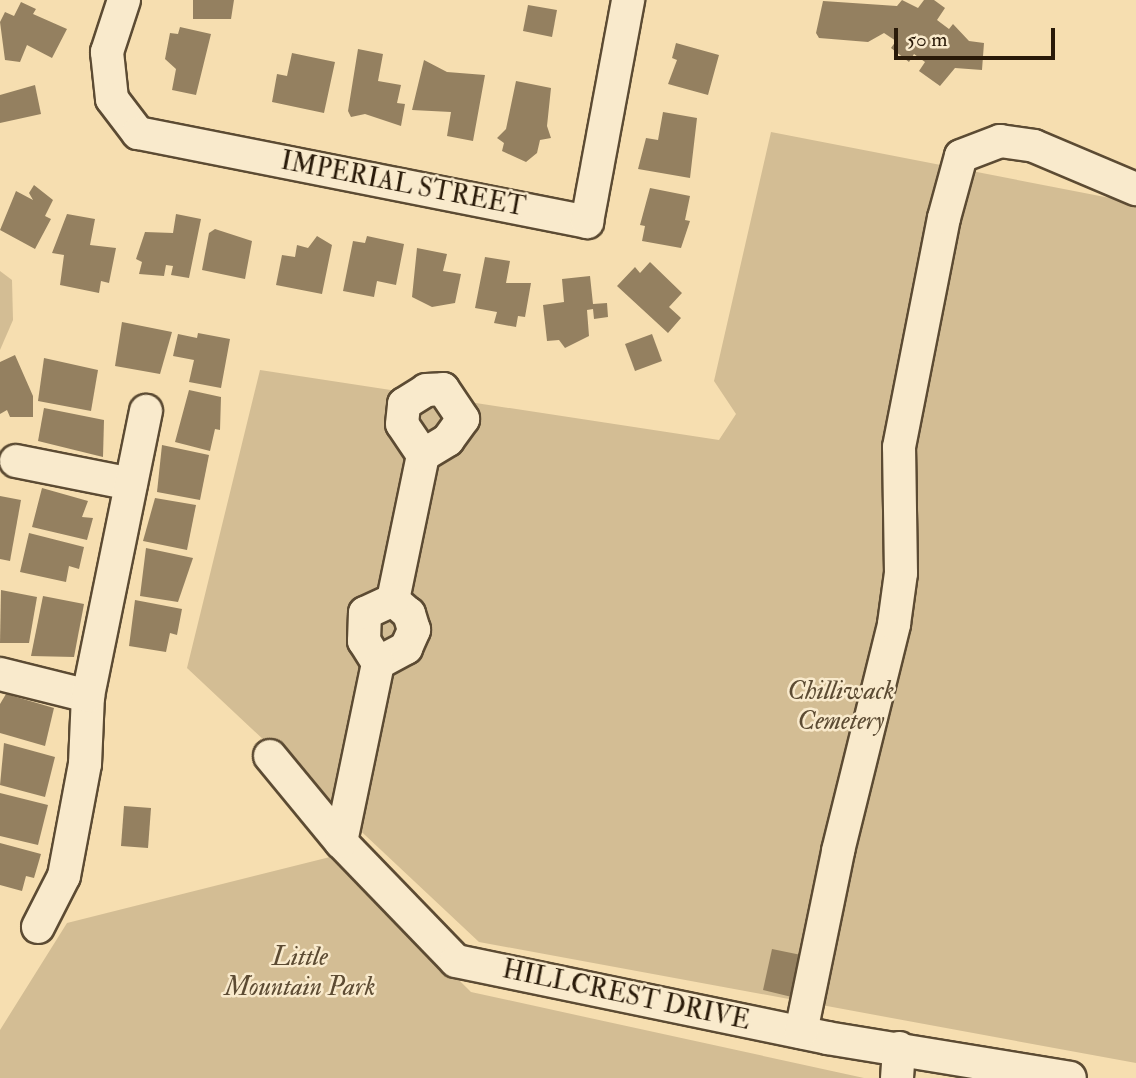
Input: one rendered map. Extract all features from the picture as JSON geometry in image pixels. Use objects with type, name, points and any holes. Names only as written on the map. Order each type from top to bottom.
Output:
[{"type":"street","name":"IMPERIAL STREET","points":[[124,0],[107,52],[112,99],[138,133],[587,222],[628,0]]},
{"type":"street","points":[[801,1032],[838,851],[894,624],[901,573],[899,446],[943,218],[961,156],[1000,141],[1034,146],[1136,189]]},
{"type":"street","points":[[38,927],[64,876],[85,764],[88,696],[146,411]]},
{"type":"street","points":[[341,842],[378,663],[364,640],[365,613],[393,600],[423,455]]},
{"type":"street","points":[[16,461],[131,484]]},
{"type":"street","points":[[0,674],[88,696]]},
{"type":"street","name":"HILLCREST DRIVE","points":[[270,756],[341,842],[456,961],[801,1032],[898,1063],[1070,1078]]},
{"type":"green space","name":"Chilliwack Cemetery","points":[[771,132],[1136,203],[1136,1063],[479,942],[187,668],[260,370],[719,440],[736,414],[714,381]]},
{"type":"green space","points":[[0,271],[12,280],[13,320],[0,350]]},
{"type":"green space","name":"Little Mountain Park","points":[[334,856],[471,992],[864,1078],[0,1078],[0,1030],[67,923]]},
{"type":"building","points":[[193,0],[234,0],[231,19],[193,19]]},
{"type":"building","points":[[902,0],[918,8],[924,0],[934,0],[945,8],[937,20],[949,29],[953,24],[969,41],[984,43],[982,70],[955,68],[940,86],[919,71],[925,62],[914,54],[909,62],[891,48],[896,41],[884,33],[868,42],[819,38],[816,33],[823,1],[897,6]]},
{"type":"building","points":[[21,2],[36,9],[33,14],[67,29],[52,58],[27,45],[20,62],[5,60],[0,22],[5,12],[14,16]]},
{"type":"building","points":[[528,5],[557,10],[552,37],[523,31]]},
{"type":"building","points":[[180,27],[211,34],[196,95],[172,90],[176,69],[165,59],[170,33],[178,34]]},
{"type":"building","points":[[676,43],[719,55],[708,95],[668,84],[677,60],[672,58]]},
{"type":"building","points":[[358,49],[383,54],[378,81],[401,85],[397,103],[405,104],[401,126],[365,114],[351,117],[348,111]]},
{"type":"building","points":[[292,53],[335,62],[324,113],[272,102],[277,74],[287,76]]},
{"type":"building","points":[[424,60],[447,72],[485,75],[473,141],[447,136],[451,112],[412,110]]},
{"type":"building","points":[[516,81],[551,88],[547,126],[551,138],[540,140],[537,153],[526,162],[502,151],[504,143],[497,138],[506,129]]},
{"type":"building","points":[[35,85],[41,114],[0,123],[0,95]]},
{"type":"building","points":[[663,112],[697,118],[690,178],[638,169],[646,138],[658,140]]},
{"type":"building","points":[[34,185],[53,200],[45,216],[51,219],[35,249],[0,230],[16,191],[33,200],[29,193]]},
{"type":"building","points":[[650,188],[690,196],[685,220],[690,221],[681,248],[642,241],[645,226],[640,225]]},
{"type":"building","points":[[67,214],[95,219],[90,245],[116,248],[109,283],[101,281],[99,293],[60,285],[64,255],[52,253]]},
{"type":"building","points":[[176,214],[201,219],[189,278],[171,275],[173,266],[166,265],[164,276],[139,274],[142,262],[136,259],[145,232],[173,233]]},
{"type":"building","points":[[215,229],[252,241],[245,279],[202,270],[209,233]]},
{"type":"building","points":[[317,236],[332,245],[322,294],[276,285],[282,255],[295,257],[297,245],[308,248]]},
{"type":"building","points":[[367,236],[404,244],[396,285],[377,281],[374,297],[343,291],[353,241],[365,243]]},
{"type":"building","points":[[417,248],[447,254],[443,271],[461,274],[455,303],[432,307],[412,297]]},
{"type":"building","points":[[485,257],[510,261],[506,283],[531,283],[525,317],[518,316],[516,327],[494,323],[497,312],[475,308]]},
{"type":"building","points":[[650,262],[682,293],[669,307],[681,318],[668,333],[617,286],[635,267],[640,273]]},
{"type":"building","points":[[590,276],[593,304],[607,303],[608,317],[594,319],[593,309],[587,310],[589,336],[565,348],[559,340],[547,341],[543,305],[564,302],[562,279]]},
{"type":"building","points":[[122,322],[172,332],[160,374],[115,366]]},
{"type":"building","points":[[198,333],[230,339],[221,388],[189,382],[194,360],[173,356],[178,334],[197,338]]},
{"type":"building","points":[[652,334],[662,361],[635,371],[625,344]]},
{"type":"building","points":[[15,355],[33,396],[33,417],[10,417],[7,410],[0,414],[0,362]]},
{"type":"building","points":[[44,358],[98,370],[91,411],[38,401]]},
{"type":"building","points":[[189,390],[221,397],[220,430],[215,429],[210,451],[175,442]]},
{"type":"building","points":[[44,408],[104,420],[103,457],[38,441]]},
{"type":"building","points":[[162,445],[209,455],[200,500],[157,492]]},
{"type":"building","points":[[42,488],[88,501],[82,517],[93,518],[87,540],[32,527]]},
{"type":"building","points":[[0,496],[21,500],[10,561],[0,559]]},
{"type":"building","points":[[155,498],[196,505],[187,550],[143,541]]},
{"type":"building","points":[[29,533],[84,547],[79,569],[69,566],[66,582],[20,572]]},
{"type":"building","points":[[146,548],[193,558],[178,602],[140,596]]},
{"type":"building","points":[[1,590],[37,597],[29,643],[0,643]]},
{"type":"building","points":[[43,596],[84,604],[74,657],[31,656]]},
{"type":"building","points":[[135,600],[182,609],[177,635],[170,633],[166,652],[129,646]]},
{"type":"building","points":[[6,694],[54,708],[45,746],[0,733],[0,704]]},
{"type":"building","points":[[4,743],[55,757],[45,797],[0,785]]},
{"type":"building","points":[[0,793],[48,805],[38,845],[0,836]]},
{"type":"building","points":[[124,806],[151,808],[148,848],[121,846]]},
{"type":"building","points":[[0,843],[41,854],[34,878],[26,876],[22,891],[0,885]]},
{"type":"building","points":[[772,949],[806,956],[796,998],[763,990]]}]
